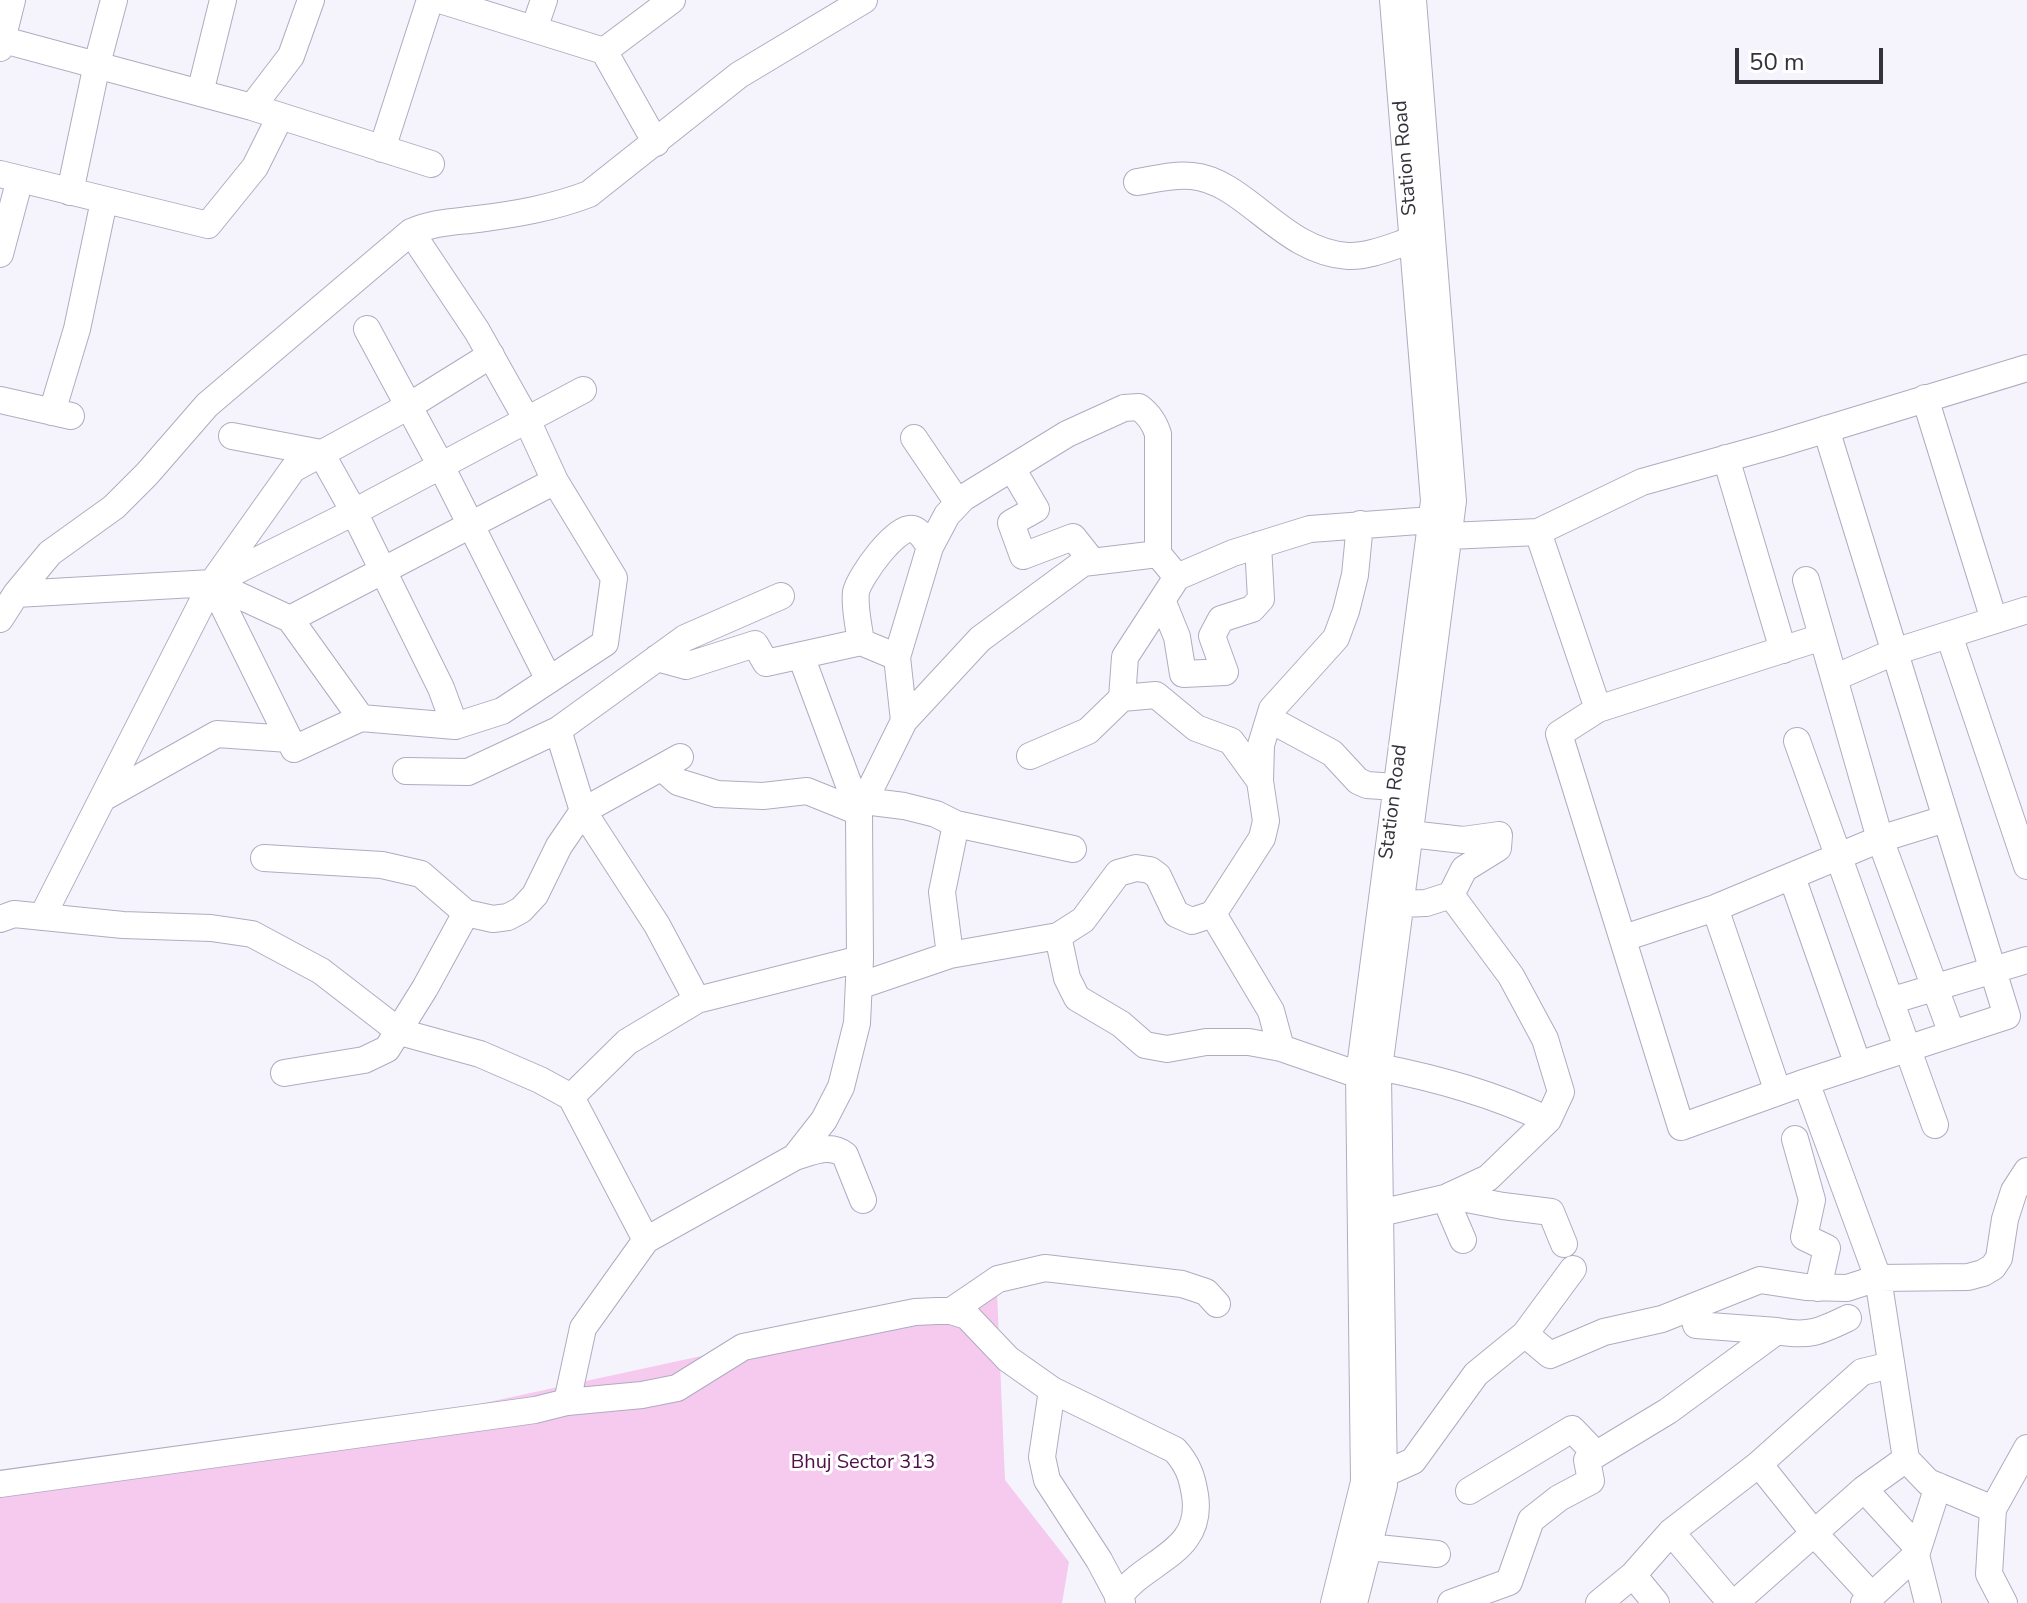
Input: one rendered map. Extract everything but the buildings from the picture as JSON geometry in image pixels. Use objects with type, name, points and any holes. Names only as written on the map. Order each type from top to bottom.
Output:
[{"type":"street","points":[[12,0],[1,42],[97,64],[252,107],[431,164]]},
{"type":"street","points":[[70,192],[114,0]]},
{"type":"street","points":[[200,93],[223,0]]},
{"type":"street","points":[[252,107],[291,56],[311,0]]},
{"type":"street","points":[[382,149],[430,0]]},
{"type":"street","points":[[440,0],[504,10],[534,29],[604,51],[656,143]]},
{"type":"street","points":[[534,29],[544,0]]},
{"type":"street","points":[[604,51],[672,0]]},
{"type":"street","points":[[0,619],[50,553],[114,507],[207,405],[411,232],[432,223],[559,205],[589,194],[739,75],[864,0]]},
{"type":"street","name":"Station Road","points":[[1354,1603],[1384,1485],[1380,1213],[1369,1071],[1410,834],[1440,528],[1434,501],[1393,0]]},
{"type":"street","name":"Station Road","points":[[1334,1603],[1364,1482],[1369,1071],[1396,787],[1440,528],[1453,501],[1413,0]]},
{"type":"street","points":[[1,246],[10,177],[208,225],[255,167],[280,117]]},
{"type":"street","points":[[1137,182],[1194,176],[1217,183],[1295,239],[1329,253],[1349,256],[1364,254],[1413,240]]},
{"type":"street","points":[[0,400],[61,414],[104,201]]},
{"type":"street","points":[[212,583],[294,749],[361,718],[455,726],[502,711],[605,643],[614,578],[555,481],[527,420],[491,355],[411,232]]},
{"type":"street","points":[[367,329],[441,466],[549,680]]},
{"type":"street","points":[[42,917],[212,583],[293,469],[409,406],[491,355]]},
{"type":"street","points":[[1122,698],[1125,657],[1177,577],[1258,545],[1310,529],[1360,524],[1538,532],[1642,482],[2027,368]]},
{"type":"street","points":[[16,594],[212,583],[354,512],[583,390]]},
{"type":"street","points":[[1925,398],[1994,620]]},
{"type":"street","points":[[904,721],[897,657],[930,547],[947,515],[958,503],[1067,434],[1124,408],[1139,407],[1154,423],[1158,434],[1158,554],[1177,577]]},
{"type":"street","points":[[1822,637],[1598,709],[1559,734],[1681,1127],[2007,1016],[1826,429]]},
{"type":"street","points":[[232,436],[321,453],[384,571],[441,688],[455,726]]},
{"type":"street","points":[[914,438],[958,503]]},
{"type":"street","points":[[1726,458],[1783,650]]},
{"type":"street","points":[[1013,470],[1036,509],[1011,523],[1023,556],[1073,537],[1092,561]]},
{"type":"street","points":[[290,619],[555,481]]},
{"type":"street","points":[[859,986],[950,955],[1058,936],[1083,920],[1118,873],[1136,868],[1150,870],[1158,876],[1180,918],[1192,921],[1213,914],[1262,838],[1266,821],[1260,781],[1261,745],[1272,709],[1336,638],[1355,575],[1360,524]]},
{"type":"street","points":[[861,642],[856,594],[861,580],[878,556],[899,533],[908,528],[917,530],[930,547]]},
{"type":"street","points":[[1538,532],[1598,709]]},
{"type":"street","points":[[1162,600],[1177,637],[1183,674],[1225,672],[1212,636],[1221,619],[1252,609],[1261,599],[1258,545]]},
{"type":"street","points":[[862,807],[904,721],[980,639],[1083,563],[1158,554]]},
{"type":"street","points":[[1806,580],[1880,839],[1952,1034]]},
{"type":"street","points":[[212,583],[290,619],[361,718]]},
{"type":"street","points":[[406,771],[468,772],[558,730],[685,638],[781,596]]},
{"type":"street","points":[[1834,678],[1894,652],[2027,610]]},
{"type":"street","points":[[1949,635],[2027,866]]},
{"type":"street","points":[[657,658],[686,666],[755,644],[766,663],[861,642],[897,657]]},
{"type":"street","points":[[795,1157],[824,1120],[841,1087],[857,1023],[862,807],[801,656]]},
{"type":"street","points":[[1030,756],[1088,731],[1122,698],[1156,695],[1196,728],[1231,741],[1260,781]]},
{"type":"street","points":[[1269,719],[1332,753],[1358,781],[1396,787]]},
{"type":"street","points":[[558,730],[583,811],[657,925],[697,1000]]},
{"type":"street","points":[[103,798],[217,734],[289,739]]},
{"type":"street","points":[[1797,741],[1935,1125]]},
{"type":"street","points":[[264,858],[382,865],[421,874],[466,913],[493,919],[508,917],[521,910],[535,895],[559,846],[583,811],[671,762],[678,782],[717,794],[763,796],[807,791],[862,807],[904,806],[936,814],[956,824],[1073,849]]},
{"type":"street","points":[[1624,938],[1715,908],[1880,839],[1945,819]]},
{"type":"street","points":[[950,955],[942,892],[956,824]]},
{"type":"street","points":[[1400,904],[1426,903],[1451,895],[1464,869],[1498,848],[1499,835],[1463,840],[1410,834]]},
{"type":"street","points":[[1792,877],[1858,1065]]},
{"type":"street","points":[[1380,1213],[1448,1197],[1488,1178],[1548,1120],[1561,1092],[1545,1039],[1511,976],[1451,895]]},
{"type":"street","points":[[1715,908],[1778,1092]]},
{"type":"street","points":[[284,1073],[364,1060],[387,1049],[400,1032],[466,913]]},
{"type":"street","points":[[0,919],[14,914],[123,925],[211,928],[252,934],[321,971],[400,1032],[480,1054],[571,1097],[646,1240]]},
{"type":"street","points":[[1213,914],[1271,1011],[1281,1048]]},
{"type":"street","points":[[1058,936],[1067,978],[1077,998],[1113,1019],[1145,1045],[1167,1049],[1231,1041],[1281,1048],[1369,1071],[1468,1087],[1548,1120]]},
{"type":"street","points":[[571,1097],[627,1042],[697,1000],[860,959]]},
{"type":"street","points":[[1890,1001],[2027,960]]},
{"type":"street","points":[[1806,1082],[1878,1278],[1906,1459],[1928,1482],[1993,1509]]},
{"type":"street","points":[[1795,1139],[1812,1200],[1804,1237],[1827,1248],[1818,1288]]},
{"type":"street","points":[[567,1402],[583,1328],[646,1240],[795,1157],[829,1148],[845,1155],[863,1200]]},
{"type":"street","points":[[1525,1334],[1550,1355],[1604,1332],[1662,1319],[1760,1280],[1818,1288],[1847,1288],[1878,1278],[1968,1277],[1993,1267],[1999,1258],[2005,1219],[2014,1191],[2027,1171]]},
{"type":"street","points":[[1448,1197],[1463,1240]]},
{"type":"street","points":[[1448,1197],[1551,1212],[1564,1244]]},
{"type":"street","points":[[951,1311],[998,1279],[1045,1268],[1182,1284],[1206,1292],[1217,1304]]},
{"type":"street","points":[[1384,1474],[1413,1461],[1476,1374],[1525,1334],[1573,1269]]},
{"type":"street","points":[[1692,1308],[1696,1325],[1800,1335],[1816,1334],[1848,1318]]},
{"type":"street","points":[[0,1484],[535,1410],[567,1402],[642,1395],[677,1388],[743,1347],[915,1312],[951,1311],[967,1316],[1008,1359],[1052,1390],[1175,1450],[1186,1463],[1196,1502],[1194,1522],[1187,1539],[1169,1556],[1128,1583],[1120,1601]]},
{"type":"street","points":[[1451,1603],[1509,1582],[1531,1520],[1559,1498],[1591,1481],[1587,1460],[1668,1411],[1777,1331]]},
{"type":"street","points":[[1599,1603],[1633,1575],[1671,1532],[1759,1464],[1862,1372],[1891,1365]]},
{"type":"street","points":[[1052,1390],[1042,1457],[1047,1480],[1099,1560],[1120,1601]]},
{"type":"street","points":[[1469,1491],[1572,1429],[1596,1454]]},
{"type":"street","points":[[2004,1603],[1989,1574],[1993,1509],[2027,1448]]},
{"type":"street","points":[[1671,1532],[1733,1603],[1864,1489],[1906,1459]]},
{"type":"street","points":[[1759,1464],[1868,1599],[1917,1552],[1938,1486]]},
{"type":"street","points":[[1864,1489],[1917,1552],[1928,1603]]},
{"type":"street","points":[[1368,1547],[1437,1554]]},
{"type":"street","points":[[1633,1575],[1656,1603]]},
{"type":"green space","name":"Bhuj Sector 313","points":[[997,1292],[1005,1480],[1069,1562],[1062,1603],[0,1603],[0,1492],[318,1439]]}]
